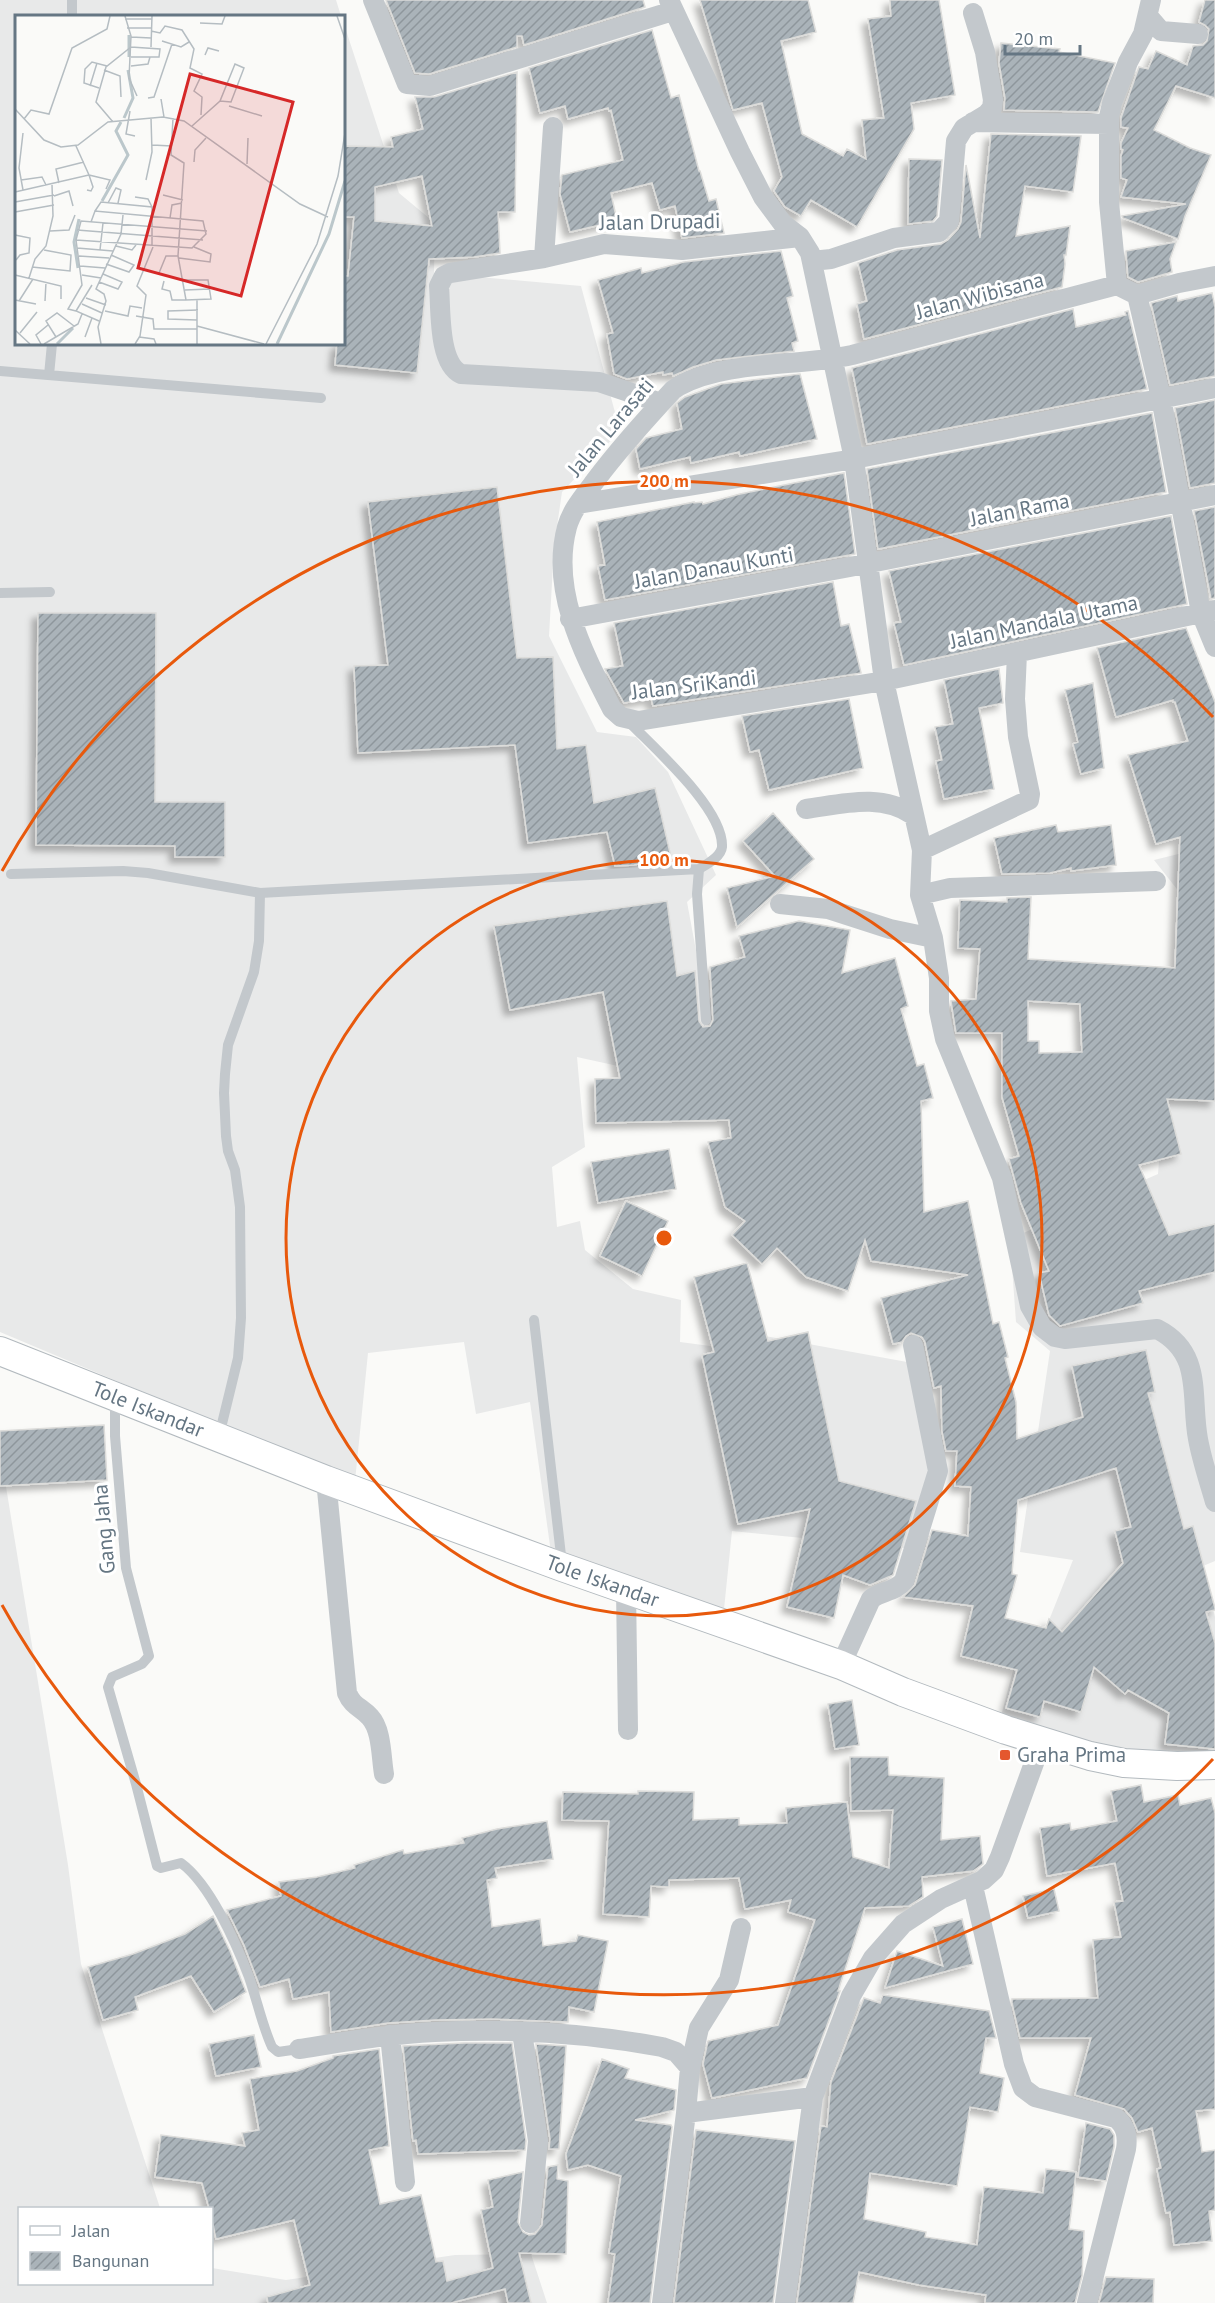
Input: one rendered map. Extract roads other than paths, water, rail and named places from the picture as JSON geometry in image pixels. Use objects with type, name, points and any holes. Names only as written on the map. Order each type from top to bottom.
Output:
[{"type":"main road","name":"Tole Iskandar","points":[[0,1351],[326,1480],[562,1567],[841,1665],[974,1719],[1090,1756],[1124,1763],[1177,1766],[1215,1765]]},
{"type":"street","points":[[373,0],[407,84],[430,86],[671,6],[763,197],[783,224],[800,237],[812,261],[854,459],[884,681],[922,850],[920,895],[933,938],[939,978],[939,1011],[945,1040],[1002,1178],[1030,1306],[1042,1327],[1055,1337],[1065,1339],[1157,1329],[1171,1336],[1183,1350],[1191,1370],[1198,1437],[1209,1456],[1215,1502]]},
{"type":"street","points":[[1150,8],[1161,31],[1198,34]]},
{"type":"street","points":[[1150,8],[1143,34],[1128,62],[1112,104],[1109,124],[1110,202],[1117,285],[1137,295],[1215,276]]},
{"type":"street","points":[[812,261],[831,259],[894,238],[939,232],[949,221],[956,141],[964,128],[987,114],[992,108],[993,100],[985,52],[973,13]]},
{"type":"street","points":[[973,122],[1109,124]]},
{"type":"street","points":[[544,258],[553,127]]},
{"type":"street","name":"Jalan Drupadi","points":[[661,403],[599,382],[456,372],[445,353],[439,286],[444,276],[450,273],[544,258],[604,244],[682,250],[800,237]]},
{"type":"street","name":"Jalan Wibisana","points":[[834,359],[1117,285]]},
{"type":"street","points":[[1137,295],[1161,398],[1181,502],[1215,647]]},
{"type":"street","name":"Jalan Larasati","points":[[570,619],[563,582],[567,528],[578,504],[614,457],[673,390],[685,383],[726,371],[834,359]]},
{"type":"street","points":[[578,504],[854,459],[1215,388]]},
{"type":"street","name":"Jalan Rama","points":[[867,564],[1215,495]]},
{"type":"street","name":"Jalan Danau Kunti","points":[[570,619],[867,564]]},
{"type":"street","name":"Jalan Mandala Utama","points":[[884,681],[1208,611]]},
{"type":"street","name":"Jalan SriKandi","points":[[570,619],[612,710],[627,719],[638,721],[884,681]]},
{"type":"street","points":[[922,850],[1029,800],[1030,794],[1018,737],[1015,699],[1017,653]]},
{"type":"street","points":[[806,808],[877,801],[903,808],[914,815]]},
{"type":"street","points":[[920,895],[950,888],[1156,881]]},
{"type":"street","points":[[780,904],[828,909],[890,929],[933,938]]},
{"type":"street","points":[[841,1665],[871,1599],[881,1592],[898,1587],[904,1581],[938,1475],[913,1345]]},
{"type":"street","points":[[326,1480],[347,1694],[352,1704],[369,1716],[376,1726],[384,1774]]},
{"type":"street","points":[[626,1589],[628,1730]]},
{"type":"street","points":[[785,2303],[813,2097],[851,1996],[873,1958],[892,1935],[914,1915],[941,1899],[974,1886],[989,1876],[1000,1857],[1042,1741]]},
{"type":"street","points":[[974,1886],[1014,2064],[1023,2088],[1035,2097],[1116,2118],[1122,2123],[1126,2133],[1126,2148],[1088,2303]]},
{"type":"street","points":[[662,2303],[690,2068],[699,2028],[729,1980],[741,1928]]},
{"type":"street","points":[[299,2049],[390,2035],[434,2032],[573,2033],[662,2047],[676,2052],[690,2068]]},
{"type":"street","points":[[522,2032],[538,2141],[530,2223]]},
{"type":"street","points":[[390,2035],[405,2182]]},
{"type":"street","points":[[686,2113],[813,2097]]},
{"type":"lane","points":[[49,375],[52,345]]},
{"type":"lane","points":[[0,371],[321,398]]},
{"type":"lane","points":[[0,593],[50,592]]},
{"type":"lane","points":[[11,874],[123,871],[148,873],[260,893],[699,869],[719,855],[722,849],[715,821],[702,799],[627,719]]},
{"type":"lane","points":[[699,869],[698,894],[706,1020]]},
{"type":"lane","points":[[219,1437],[238,1358],[242,1318],[240,1207],[235,1170],[228,1151],[226,1136],[225,1074],[228,1046],[254,972],[259,941],[260,893]]},
{"type":"lane","points":[[534,1320],[562,1567]]},
{"type":"lane","name":"Gang Jaha","points":[[115,1396],[115,1436],[126,1568],[149,1656],[142,1664],[112,1677],[108,1687],[157,1866],[161,1868],[181,1863],[203,1885],[222,1919],[248,1976],[272,2047],[278,2052],[299,2049]]},
{"type":"place","name":"Graha Prima","points":[[1005,1755]]}]
